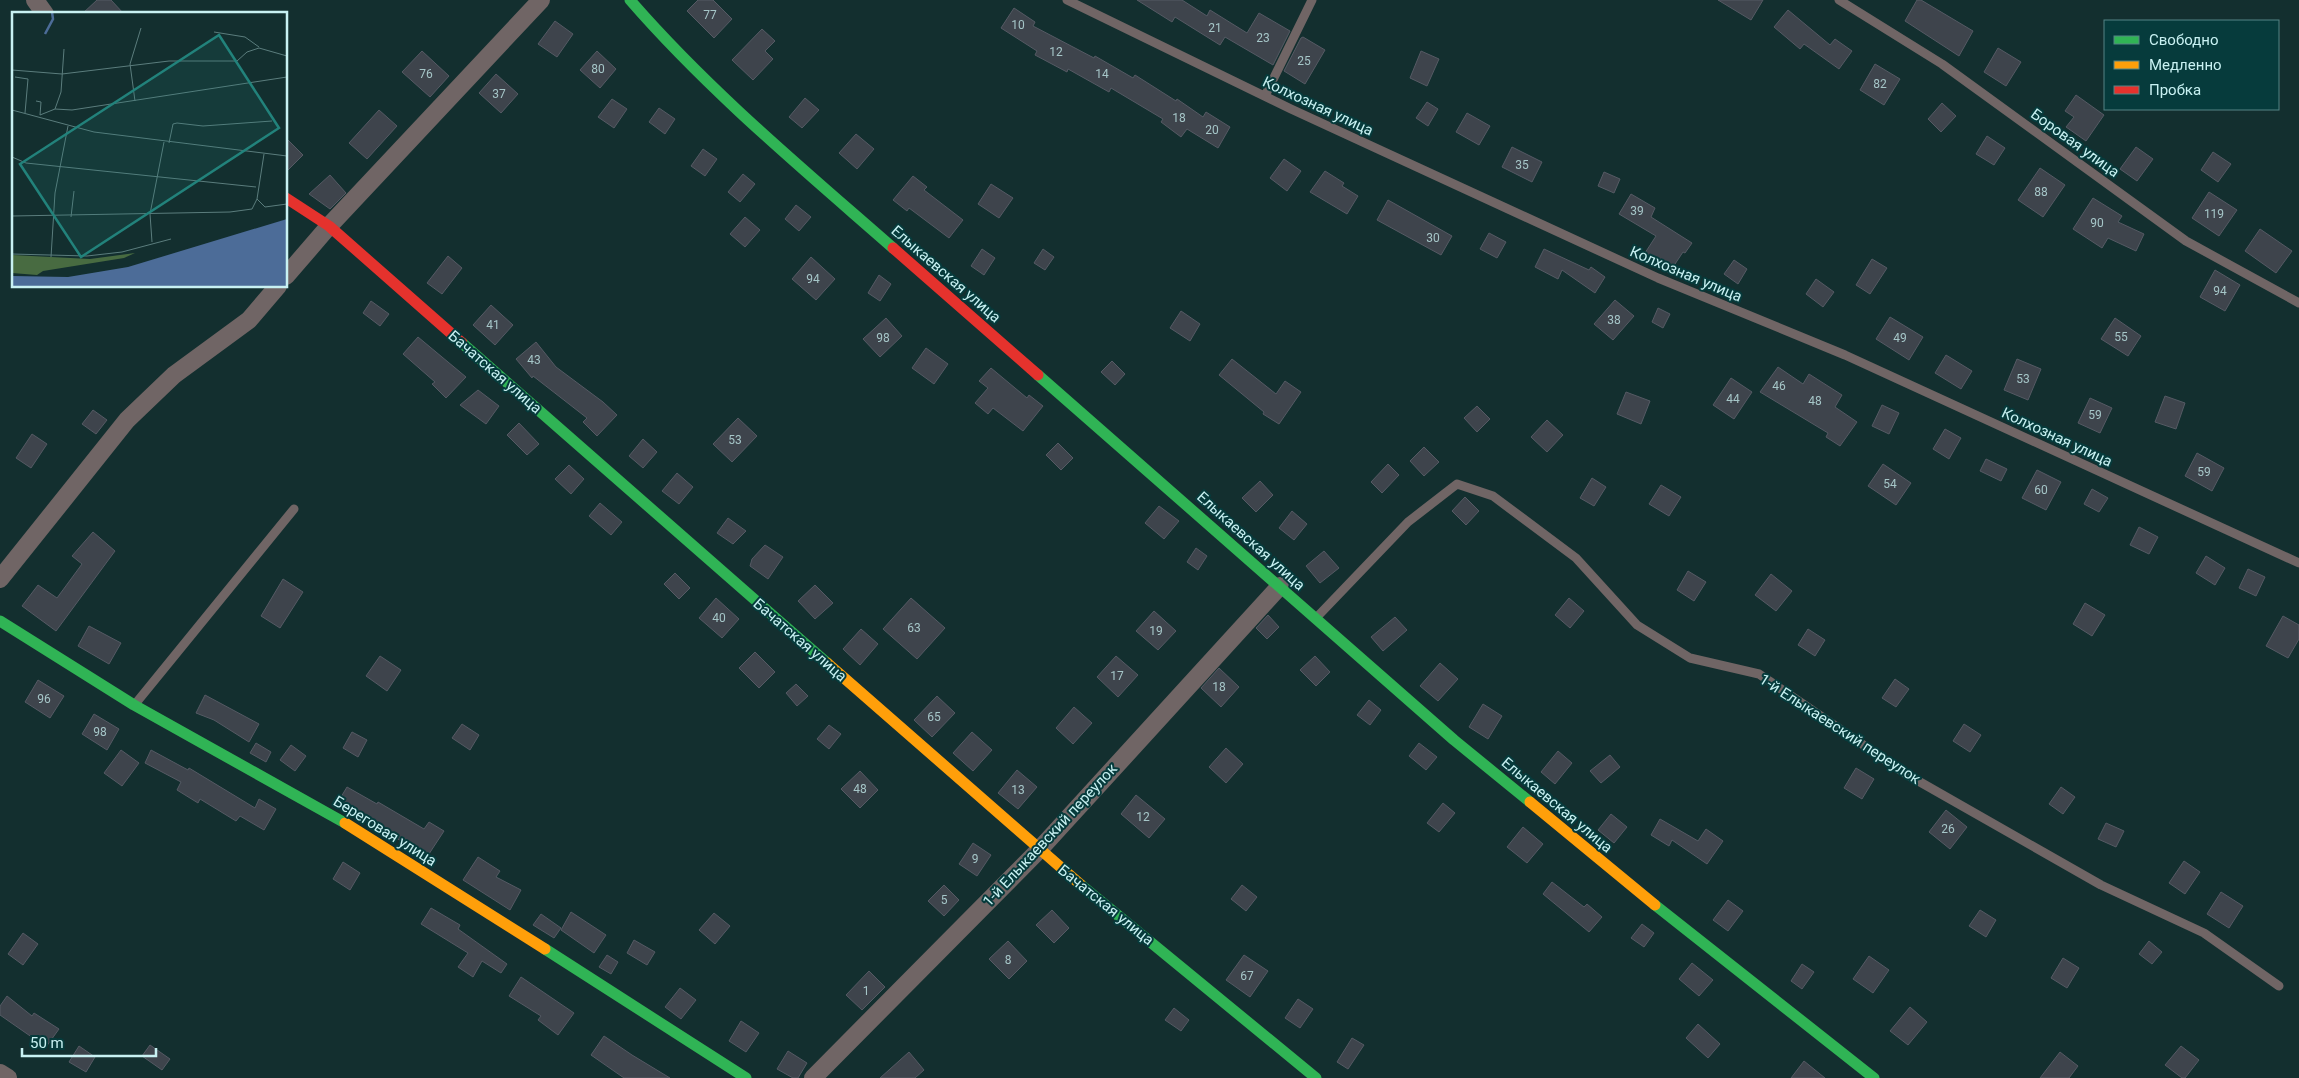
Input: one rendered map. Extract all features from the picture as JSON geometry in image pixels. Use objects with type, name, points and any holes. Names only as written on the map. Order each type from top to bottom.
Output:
[{"type":"street","points":[[35,0],[44,12]]},
{"type":"street","points":[[288,274],[329,226],[542,0]]},
{"type":"street","name":"Елыкаевская улица","points":[[630,0],[650,23],[770,140],[1454,740],[1642,895],[1874,1078]]},
{"type":"street","name":"Бачатская улица","points":[[288,199],[329,226],[1039,850],[1316,1078]]},
{"type":"street","points":[[0,579],[127,420],[174,375],[249,320],[276,288]]},
{"type":"street","name":"1-й Елыкаевский переулок","points":[[813,1078],[1039,850],[1280,586]]},
{"type":"street","name":"Береговая улица","points":[[0,621],[134,705],[355,828],[746,1078]]},
{"type":"street","points":[[0,1073],[8,1078]]},
{"type":"lane","name":"Колхозная улица","points":[[1067,0],[1265,96],[1658,278],[1845,355],[2299,564]]},
{"type":"lane","points":[[1265,96],[1312,0]]},
{"type":"lane","name":"Боровая улица","points":[[1839,0],[1942,64],[2186,241],[2299,303]]},
{"type":"lane","name":"1-й Елыкаевский переулок","points":[[1316,619],[1408,522],[1457,484],[1493,496],[1576,558],[1637,625],[1690,658],[1759,674],[1906,774],[2101,885],[2204,934],[2279,986]]},
{"type":"lane","points":[[134,705],[294,509]]},
{"type":"building","points":[[97,0],[111,0],[122,12],[84,12]]},
{"type":"building","points":[[698,0],[713,0],[732,19],[714,38],[687,11]]},
{"type":"building","points":[[1137,0],[1182,0],[1207,16],[1210,10],[1247,33],[1259,13],[1290,31],[1273,65],[1225,37],[1220,45],[1175,17],[1172,22]]},
{"type":"building","points":[[1718,0],[1763,0],[1751,20]]},
{"type":"building","points":[[1917,0],[1921,0],[1973,31],[1959,56],[1905,21]]},
{"type":"building","points":[[1014,8],[1035,22],[1033,26],[1094,58],[1095,56],[1133,78],[1135,75],[1176,101],[1177,99],[1203,117],[1206,112],[1230,127],[1218,148],[1187,129],[1181,137],[1161,122],[1163,119],[1111,88],[1109,92],[1068,69],[1067,72],[1035,55],[1037,51],[1001,28]]},
{"type":"building","points":[[1788,10],[1830,45],[1835,39],[1852,51],[1839,69],[1804,44],[1800,49],[1774,27]]},
{"type":"building","points":[[555,21],[573,34],[557,57],[538,44]]},
{"type":"building","points":[[762,29],[775,41],[765,51],[773,59],[753,80],[732,60]]},
{"type":"building","points":[[1303,37],[1325,50],[1305,84],[1284,71]]},
{"type":"building","points":[[1998,48],[2021,62],[2006,86],[1984,72]]},
{"type":"building","points":[[422,51],[449,76],[430,97],[402,72]]},
{"type":"building","points":[[597,51],[616,69],[600,88],[580,70]]},
{"type":"building","points":[[1421,51],[1439,59],[1427,86],[1410,78]]},
{"type":"building","points":[[1875,64],[1900,79],[1884,105],[1860,90]]},
{"type":"building","points":[[496,74],[518,94],[501,113],[479,93]]},
{"type":"building","points":[[2076,95],[2104,115],[2086,141],[2066,127],[2074,117],[2065,111]]},
{"type":"building","points":[[805,98],[819,110],[802,128],[789,117]]},
{"type":"building","points":[[612,99],[627,109],[614,128],[598,117]]},
{"type":"building","points":[[1427,102],[1438,109],[1428,126],[1416,118]]},
{"type":"building","points":[[1942,103],[1956,116],[1941,132],[1928,119]]},
{"type":"building","points":[[659,108],[675,119],[665,134],[649,122]]},
{"type":"building","points":[[379,110],[397,126],[367,159],[349,143]]},
{"type":"building","points":[[1467,113],[1490,126],[1479,145],[1456,132]]},
{"type":"building","points":[[856,134],[874,149],[857,169],[839,153]]},
{"type":"building","points":[[1987,136],[2005,148],[1994,165],[1976,154]]},
{"type":"building","points":[[288,140],[303,155],[288,170]]},
{"type":"building","points":[[1512,147],[1542,162],[1532,182],[1502,167]]},
{"type":"building","points":[[2136,147],[2153,159],[2137,181],[2120,169]]},
{"type":"building","points":[[703,149],[717,159],[705,176],[691,166]]},
{"type":"building","points":[[2213,152],[2231,164],[2218,182],[2201,170]]},
{"type":"building","points":[[1284,159],[1301,171],[1287,191],[1270,178]]},
{"type":"building","points":[[2040,168],[2065,185],[2043,217],[2018,200]]},
{"type":"building","points":[[1325,171],[1344,183],[1342,186],[1358,196],[1347,214],[1310,192]]},
{"type":"building","points":[[1604,172],[1620,179],[1614,193],[1598,186]]},
{"type":"building","points":[[743,174],[755,184],[740,202],[728,192]]},
{"type":"building","points":[[330,175],[346,193],[330,209],[309,194]]},
{"type":"building","points":[[913,176],[927,187],[924,190],[963,220],[949,238],[909,208],[907,211],[893,200]]},
{"type":"building","points":[[991,184],[1013,198],[999,218],[978,204]]},
{"type":"building","points":[[2209,192],[2237,210],[2219,236],[2192,218]]},
{"type":"building","points":[[1631,194],[1655,208],[1651,217],[1692,243],[1685,253],[1683,252],[1669,273],[1643,256],[1656,236],[1619,214]]},
{"type":"building","points":[[2093,198],[2122,216],[2118,222],[2144,234],[2136,251],[2108,238],[2102,248],[2073,229]]},
{"type":"building","points":[[1388,200],[1452,236],[1441,255],[1377,220]]},
{"type":"building","points":[[796,205],[811,217],[799,231],[785,219]]},
{"type":"building","points":[[745,217],[760,230],[745,247],[730,234]]},
{"type":"building","points":[[2260,229],[2292,251],[2276,273],[2245,251]]},
{"type":"building","points":[[1489,233],[1506,242],[1497,258],[1480,249]]},
{"type":"building","points":[[982,249],[995,258],[984,275],[971,266]]},
{"type":"building","points":[[1043,249],[1054,257],[1045,270],[1034,263]]},
{"type":"building","points":[[1544,249],[1589,270],[1591,267],[1605,277],[1595,293],[1562,270],[1558,279],[1535,267]]},
{"type":"building","points":[[448,256],[462,268],[442,294],[427,283]]},
{"type":"building","points":[[811,257],[835,279],[816,300],[792,279]]},
{"type":"building","points":[[1872,259],[1887,268],[1870,294],[1856,285]]},
{"type":"building","points":[[1734,260],[1747,269],[1738,284],[1724,274]]},
{"type":"building","points":[[2215,270],[2240,285],[2225,311],[2200,297]]},
{"type":"building","points":[[879,275],[891,284],[880,301],[868,293]]},
{"type":"building","points":[[1816,279],[1834,292],[1823,307],[1806,294]]},
{"type":"building","points":[[1615,300],[1634,316],[1613,340],[1594,324]]},
{"type":"building","points":[[371,301],[389,314],[380,326],[363,313]]},
{"type":"building","points":[[491,305],[513,325],[495,345],[473,325]]},
{"type":"building","points":[[1658,308],[1670,314],[1663,328],[1652,322]]},
{"type":"building","points":[[1181,311],[1200,324],[1190,341],[1170,328]]},
{"type":"building","points":[[1890,317],[1923,337],[1909,360],[1876,339]]},
{"type":"building","points":[[886,318],[902,336],[880,357],[863,339]]},
{"type":"building","points":[[2115,318],[2141,336],[2128,356],[2101,339]]},
{"type":"building","points":[[418,337],[466,377],[446,398],[432,384],[435,382],[403,354]]},
{"type":"building","points":[[536,342],[556,367],[603,402],[617,415],[597,436],[583,422],[587,418],[533,376],[532,378],[516,359]]},
{"type":"building","points":[[926,348],[948,364],[934,384],[912,368]]},
{"type":"building","points":[[1946,355],[1972,371],[1961,389],[1935,373]]},
{"type":"building","points":[[1232,359],[1276,394],[1285,381],[1301,392],[1279,424],[1263,414],[1264,412],[1219,375]]},
{"type":"building","points":[[2017,359],[2041,369],[2028,400],[2004,390]]},
{"type":"building","points":[[1112,361],[1125,374],[1115,385],[1101,372]]},
{"type":"building","points":[[1778,367],[1803,384],[1809,374],[1842,395],[1835,407],[1857,422],[1840,446],[1826,437],[1828,433],[1760,392]]},
{"type":"building","points":[[991,368],[1027,398],[1029,395],[1043,406],[1023,431],[993,408],[988,414],[975,403],[988,388],[979,381]]},
{"type":"building","points":[[1731,378],[1752,392],[1734,419],[1713,405]]},
{"type":"building","points":[[478,390],[499,406],[486,424],[460,405]]},
{"type":"building","points":[[1626,392],[1650,401],[1641,424],[1617,414]]},
{"type":"building","points":[[2165,396],[2185,403],[2176,429],[2155,422]]},
{"type":"building","points":[[2090,398],[2112,408],[2100,433],[2078,423]]},
{"type":"building","points":[[1882,405],[1899,413],[1889,434],[1872,426]]},
{"type":"building","points":[[1477,406],[1490,419],[1477,432],[1464,418]]},
{"type":"building","points":[[93,410],[107,420],[96,434],[82,424]]},
{"type":"building","points":[[738,418],[757,436],[732,462],[713,444]]},
{"type":"building","points":[[1547,420],[1563,435],[1547,452],[1531,437]]},
{"type":"building","points":[[519,423],[539,444],[527,455],[507,435]]},
{"type":"building","points":[[1945,429],[1961,438],[1949,459],[1933,449]]},
{"type":"building","points":[[32,434],[47,444],[31,468],[16,458]]},
{"type":"building","points":[[643,439],[657,452],[643,468],[629,456]]},
{"type":"building","points":[[1058,443],[1073,458],[1061,470],[1046,455]]},
{"type":"building","points":[[1424,447],[1439,462],[1424,476],[1410,461]]},
{"type":"building","points":[[2197,453],[2224,468],[2212,491],[2185,476]]},
{"type":"building","points":[[1986,459],[2007,469],[2001,481],[1980,471]]},
{"type":"building","points":[[1388,464],[1399,475],[1382,493],[1371,482]]},
{"type":"building","points":[[1883,464],[1911,483],[1896,505],[1868,486]]},
{"type":"building","points":[[569,465],[584,479],[571,494],[555,479]]},
{"type":"building","points":[[2037,470],[2061,482],[2046,510],[2022,498]]},
{"type":"building","points":[[677,473],[693,487],[679,504],[662,491]]},
{"type":"building","points":[[1592,478],[1606,487],[1594,506],[1580,498]]},
{"type":"building","points":[[1260,481],[1273,495],[1256,512],[1242,498]]},
{"type":"building","points":[[1661,485],[1681,497],[1669,516],[1649,504]]},
{"type":"building","points":[[2092,489],[2108,498],[2099,512],[2084,504]]},
{"type":"building","points":[[1465,497],[1479,511],[1466,525],[1452,511]]},
{"type":"building","points":[[600,503],[622,522],[611,535],[589,516]]},
{"type":"building","points":[[1159,506],[1179,521],[1164,539],[1145,523]]},
{"type":"building","points":[[1292,511],[1307,524],[1294,540],[1279,528]]},
{"type":"building","points":[[728,518],[746,531],[733,544],[717,533]]},
{"type":"building","points":[[2139,527],[2158,537],[2149,554],[2130,545]]},
{"type":"building","points":[[93,532],[115,551],[56,631],[22,606],[38,585],[57,598],[82,564],[72,556]]},
{"type":"building","points":[[765,545],[783,557],[768,579],[750,566],[752,559]]},
{"type":"building","points":[[1196,548],[1207,556],[1198,570],[1187,562]]},
{"type":"building","points":[[1324,551],[1339,568],[1320,583],[1306,566]]},
{"type":"building","points":[[2206,556],[2225,568],[2215,585],[2196,573]]},
{"type":"building","points":[[2248,569],[2265,577],[2256,596],[2239,588]]},
{"type":"building","points":[[1688,571],[1706,582],[1694,601],[1677,590]]},
{"type":"building","points":[[675,573],[690,588],[679,599],[664,584]]},
{"type":"building","points":[[1771,574],[1792,591],[1776,611],[1755,595]]},
{"type":"building","points":[[283,579],[303,592],[280,628],[261,616]]},
{"type":"building","points":[[815,585],[833,603],[815,619],[798,601]]},
{"type":"building","points":[[716,598],[739,619],[722,638],[699,618]]},
{"type":"building","points":[[911,598],[945,628],[917,659],[883,629]]},
{"type":"building","points":[[1569,598],[1584,611],[1570,628],[1555,615]]},
{"type":"building","points":[[2085,603],[2105,615],[2092,636],[2073,624]]},
{"type":"building","points":[[1154,611],[1176,631],[1158,650],[1136,631]]},
{"type":"building","points":[[1268,615],[1279,627],[1267,639],[1256,628]]},
{"type":"building","points":[[2283,616],[2299,625],[2299,639],[2288,658],[2266,646]]},
{"type":"building","points":[[1395,617],[1407,630],[1383,651],[1371,637]]},
{"type":"building","points":[[89,626],[121,643],[109,664],[78,646]]},
{"type":"building","points":[[861,629],[878,644],[860,665],[843,649]]},
{"type":"building","points":[[1808,629],[1825,640],[1815,656],[1798,645]]},
{"type":"building","points":[[755,652],[775,672],[759,688],[739,668]]},
{"type":"building","points":[[380,656],[401,670],[387,691],[366,676]]},
{"type":"building","points":[[1116,656],[1138,675],[1118,697],[1097,677]]},
{"type":"building","points":[[1315,656],[1330,672],[1316,686],[1300,670]]},
{"type":"building","points":[[1440,663],[1458,679],[1438,701],[1420,686]]},
{"type":"building","points":[[1219,668],[1239,687],[1221,707],[1201,688]]},
{"type":"building","points":[[1895,679],[1909,689],[1896,707],[1882,698]]},
{"type":"building","points":[[38,680],[64,696],[50,718],[25,702]]},
{"type":"building","points":[[796,684],[808,696],[797,706],[786,693]]},
{"type":"building","points":[[205,695],[259,724],[249,742],[214,720],[196,713]]},
{"type":"building","points":[[937,696],[955,713],[932,737],[914,720]]},
{"type":"building","points":[[1369,700],[1381,710],[1370,725],[1357,715]]},
{"type":"building","points":[[1483,704],[1502,716],[1488,739],[1469,727]]},
{"type":"building","points":[[1074,707],[1092,723],[1073,744],[1056,728]]},
{"type":"building","points":[[94,714],[119,729],[107,750],[82,734]]},
{"type":"building","points":[[462,724],[479,735],[470,750],[452,738]]},
{"type":"building","points":[[1964,724],[1981,735],[1970,752],[1953,741]]},
{"type":"building","points":[[829,725],[841,734],[829,749],[817,739]]},
{"type":"building","points":[[352,732],[367,740],[358,757],[343,748]]},
{"type":"building","points":[[972,732],[992,750],[973,771],[953,753]]},
{"type":"building","points":[[256,743],[271,752],[266,762],[250,753]]},
{"type":"building","points":[[1419,743],[1437,757],[1426,770],[1409,756]]},
{"type":"building","points":[[291,745],[306,756],[295,771],[280,760]]},
{"type":"building","points":[[1226,748],[1243,764],[1226,783],[1209,767]]},
{"type":"building","points":[[121,750],[139,763],[122,786],[104,773]]},
{"type":"building","points":[[151,750],[188,770],[189,768],[255,808],[259,799],[276,809],[264,830],[240,816],[236,821],[200,799],[198,803],[177,790],[181,782],[145,763]]},
{"type":"building","points":[[1558,751],[1572,763],[1555,784],[1541,772]]},
{"type":"building","points":[[1610,755],[1620,767],[1601,783],[1590,771]]},
{"type":"building","points":[[1856,768],[1874,779],[1862,799],[1844,788]]},
{"type":"building","points":[[1017,770],[1037,787],[1018,809],[998,793]]},
{"type":"building","points":[[860,771],[878,790],[860,808],[841,789]]},
{"type":"building","points":[[347,787],[377,804],[378,802],[424,829],[429,822],[444,831],[427,857],[338,802]]},
{"type":"building","points":[[2061,787],[2075,797],[2063,814],[2049,804]]},
{"type":"building","points":[[1136,795],[1165,819],[1149,838],[1121,814]]},
{"type":"building","points":[[1443,803],[1455,813],[1439,832],[1427,823]]},
{"type":"building","points":[[1946,810],[1967,827],[1950,849],[1929,832]]},
{"type":"building","points":[[1611,814],[1627,827],[1614,843],[1598,830]]},
{"type":"building","points":[[1660,819],[1698,841],[1706,829],[1723,841],[1707,864],[1672,840],[1669,846],[1651,835]]},
{"type":"building","points":[[2106,823],[2124,831],[2116,847],[2098,839]]},
{"type":"building","points":[[1523,827],[1543,844],[1527,863],[1507,847]]},
{"type":"building","points":[[973,843],[991,855],[977,876],[959,864]]},
{"type":"building","points":[[478,857],[500,871],[496,877],[521,890],[510,910],[463,880]]},
{"type":"building","points":[[2184,861],[2200,872],[2185,894],[2169,883]]},
{"type":"building","points":[[343,862],[360,873],[350,890],[333,879]]},
{"type":"building","points":[[1552,882],[1584,907],[1587,904],[1602,917],[1589,932],[1543,894]]},
{"type":"building","points":[[944,885],[959,900],[944,916],[928,901]]},
{"type":"building","points":[[1242,885],[1257,897],[1246,911],[1231,899]]},
{"type":"building","points":[[2221,892],[2243,906],[2229,928],[2207,914]]},
{"type":"building","points":[[1728,900],[1743,911],[1728,931],[1713,920]]},
{"type":"building","points":[[431,908],[460,925],[458,929],[507,964],[501,973],[482,961],[473,977],[458,967],[468,953],[421,924]]},
{"type":"building","points":[[1052,910],[1069,928],[1054,943],[1036,925]]},
{"type":"building","points":[[1980,910],[1996,920],[1986,937],[1969,926]]},
{"type":"building","points":[[571,912],[606,935],[594,953],[561,930]]},
{"type":"building","points":[[714,913],[730,926],[715,944],[699,930]]},
{"type":"building","points":[[541,914],[561,928],[554,938],[533,925]]},
{"type":"building","points":[[1642,924],[1654,933],[1644,947],[1631,938]]},
{"type":"building","points":[[23,933],[38,944],[23,965],[8,954]]},
{"type":"building","points":[[634,940],[655,952],[647,965],[627,953]]},
{"type":"building","points":[[1008,941],[1027,961],[1009,979],[989,959]]},
{"type":"building","points":[[2149,941],[2162,952],[2152,964],[2139,954]]},
{"type":"building","points":[[607,955],[618,962],[611,974],[599,967]]},
{"type":"building","points":[[1244,955],[1268,971],[1250,997],[1226,980]]},
{"type":"building","points":[[1869,956],[1889,970],[1873,993],[1853,979]]},
{"type":"building","points":[[2063,958],[2079,968],[2067,988],[2051,978]]},
{"type":"building","points":[[1692,963],[1713,980],[1699,996],[1679,979]]},
{"type":"building","points":[[1802,964],[1814,972],[1802,989],[1791,981]]},
{"type":"building","points":[[869,971],[885,987],[862,1010],[846,995]]},
{"type":"building","points":[[521,977],[574,1013],[558,1035],[538,1020],[541,1016],[509,996]]},
{"type":"building","points":[[680,988],[696,1000],[681,1019],[665,1007]]},
{"type":"building","points":[[7,996],[32,1016],[34,1013],[59,1029],[46,1047],[0,1015],[0,1006]]},
{"type":"building","points":[[1298,999],[1313,1009],[1300,1028],[1285,1018]]},
{"type":"building","points":[[1910,1007],[1927,1022],[1908,1045],[1890,1031]]},
{"type":"building","points":[[1174,1008],[1189,1020],[1181,1031],[1165,1020]]},
{"type":"building","points":[[741,1021],[759,1033],[746,1052],[729,1041]]},
{"type":"building","points":[[1698,1024],[1720,1044],[1708,1058],[1686,1038]]},
{"type":"building","points":[[604,1036],[670,1078],[624,1078],[591,1055]]},
{"type":"building","points":[[1352,1038],[1364,1045],[1348,1069],[1337,1062]]},
{"type":"building","points":[[150,1045],[170,1059],[162,1070],[142,1056]]},
{"type":"building","points":[[79,1046],[95,1057],[86,1072],[69,1062]]},
{"type":"building","points":[[2181,1046],[2199,1060],[2185,1078],[2182,1078],[2165,1065]]},
{"type":"building","points":[[788,1051],[807,1063],[798,1078],[793,1078],[777,1069]]},
{"type":"building","points":[[909,1052],[924,1070],[915,1078],[880,1078]]},
{"type":"building","points":[[2060,1052],[2078,1066],[2069,1078],[2040,1078]]},
{"type":"building","points":[[1804,1061],[1825,1078],[1791,1078]]},
{"type":"traffic: fast","points":[[630,0],[660,34],[724,98],[893,248]]},
{"type":"traffic: fast","points":[[462,343],[827,663]]},
{"type":"traffic: fast","points":[[1038,375],[1454,740],[1530,802]]},
{"type":"traffic: fast","points":[[0,621],[134,705],[345,823]]},
{"type":"traffic: fast","points":[[1081,885],[1316,1078]]},
{"type":"traffic: fast","points":[[1655,905],[1874,1078]]},
{"type":"traffic: fast","points":[[545,949],[746,1078]]},
{"type":"traffic: slow","points":[[827,663],[1081,885]]},
{"type":"traffic: slow","points":[[1530,802],[1655,905]]},
{"type":"traffic: slow","points":[[345,823],[545,949]]},
{"type":"traffic: jam","points":[[288,199],[329,226],[462,343]]},
{"type":"traffic: jam","points":[[893,248],[1038,375]]}]
